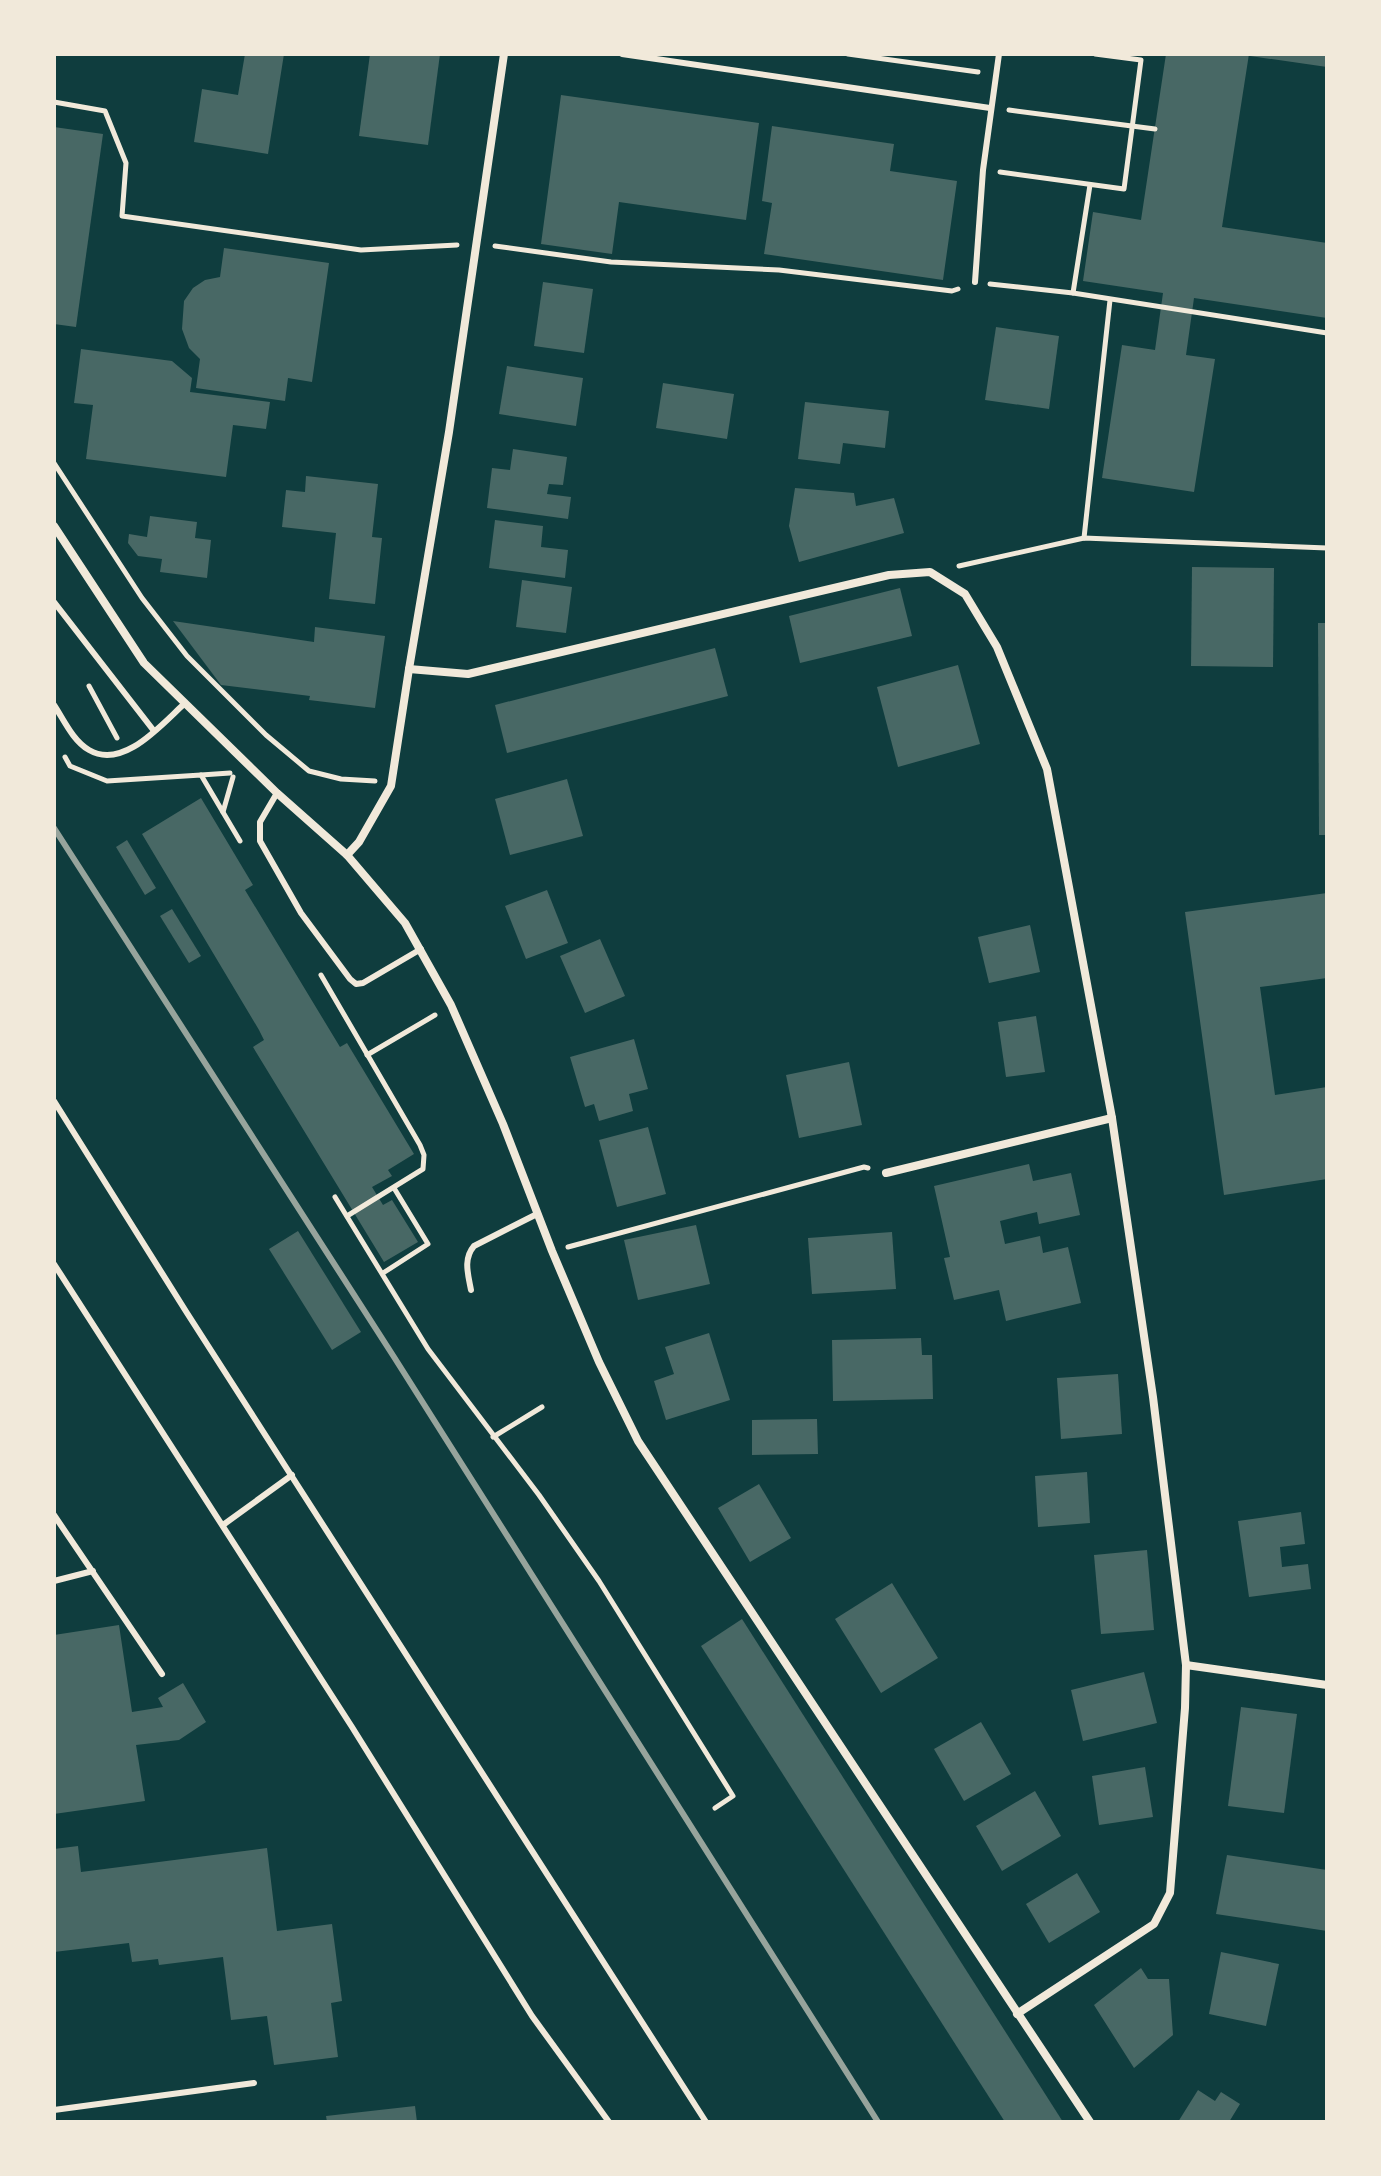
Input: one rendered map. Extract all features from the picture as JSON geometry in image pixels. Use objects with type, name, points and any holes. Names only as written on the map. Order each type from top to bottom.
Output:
[{"type":"street","points":[[347,855],[359,842],[391,786],[449,432],[504,54]]},
{"type":"street","points":[[54,526],[144,663],[277,793],[347,855],[405,923],[451,1005],[503,1124],[599,1362],[638,1441],[1090,2122]]},
{"type":"street","points":[[409,669],[468,674],[889,575],[930,572],[965,594],[997,647],[1047,769],[1112,1118],[1153,1397],[1186,1665],[1170,1893],[1154,1924],[1017,2014]]},
{"type":"street","points":[[886,1173],[1112,1118]]},
{"type":"street","points":[[1186,1665],[1327,1685]]},
{"type":"lane","points":[[622,54],[990,108]]},
{"type":"lane","points":[[975,282],[983,170],[999,54]]},
{"type":"lane","points":[[54,602],[154,731]]},
{"type":"lane","points":[[54,705],[77,740],[89,750],[102,755],[127,752],[184,704]]},
{"type":"lane","points":[[277,793],[260,822],[260,841],[301,913],[350,979],[356,984],[363,983],[421,949]]},
{"type":"lane","points":[[54,1101],[706,2122]]},
{"type":"lane","points":[[471,1290],[467,1260],[474,1246],[537,1214]]},
{"type":"lane","points":[[54,1264],[352,1727],[532,2016],[609,2122]]},
{"type":"lane","points":[[223,1525],[292,1475]]},
{"type":"lane","points":[[54,1515],[162,1674]]},
{"type":"lane","points":[[54,1581],[93,1571]]},
{"type":"lane","points":[[54,2110],[254,2083]]},
{"type":"path","points":[[848,54],[995,74]]},
{"type":"path","points":[[983,170],[1124,189],[1141,60],[1095,54]]},
{"type":"path","points":[[54,102],[105,111],[126,163],[122,216],[361,250],[476,244],[611,262],[779,270],[952,291],[975,282],[1073,293],[1327,333]]},
{"type":"path","points":[[990,108],[1155,129]]},
{"type":"path","points":[[1073,293],[1090,185]]},
{"type":"path","points":[[1084,538],[1110,300]]},
{"type":"path","points":[[54,463],[142,598],[187,656],[266,735],[309,771],[341,779],[372,780],[391,786]]},
{"type":"path","points":[[930,572],[1084,538],[1327,548]]},
{"type":"path","points":[[89,686],[127,752]]},
{"type":"path","points":[[62,753],[70,766],[107,781],[235,773],[223,812]]},
{"type":"path","points":[[201,775],[248,854]]},
{"type":"path","points":[[321,975],[424,1155],[423,1169],[347,1216]]},
{"type":"path","points":[[367,1055],[451,1005]]},
{"type":"path","points":[[552,1251],[864,1167],[886,1173]]},
{"type":"path","points":[[383,1273],[428,1244],[394,1188]]},
{"type":"path","points":[[335,1197],[428,1349],[539,1495],[599,1581],[733,1796],[715,1808]]},
{"type":"path","points":[[493,1437],[542,1407]]},
{"type":"building","points":[[245,54],[284,54],[268,154],[194,142],[202,89],[238,95]]},
{"type":"building","points":[[370,54],[440,54],[428,145],[359,136]]},
{"type":"building","points":[[1166,54],[1249,54],[1222,227],[1327,243],[1327,318],[1194,298],[1186,355],[1215,359],[1194,492],[1102,478],[1122,345],[1155,350],[1163,293],[1083,281],[1093,212],[1141,220]]},
{"type":"building","points":[[1327,54],[1327,67],[1250,56]]},
{"type":"building","points":[[561,95],[759,123],[746,220],[619,202],[612,254],[541,244]]},
{"type":"building","points":[[772,126],[894,144],[890,171],[957,181],[943,280],[764,254],[772,203],[762,201]]},
{"type":"building","points":[[54,127],[103,134],[76,327],[54,324]]},
{"type":"building","points":[[224,248],[329,263],[312,382],[288,378],[285,401],[196,388],[200,359],[189,348],[182,329],[184,301],[193,288],[205,280],[220,277]]},
{"type":"building","points":[[543,282],[593,289],[584,353],[534,346]]},
{"type":"building","points":[[996,327],[1059,336],[1049,409],[985,400]]},
{"type":"building","points":[[81,349],[172,361],[192,378],[190,392],[270,402],[266,429],[233,425],[226,477],[86,459],[93,405],[74,403]]},
{"type":"building","points":[[507,366],[583,378],[576,426],[499,414]]},
{"type":"building","points":[[663,383],[734,394],[727,439],[656,428]]},
{"type":"building","points":[[805,402],[889,411],[885,448],[843,443],[840,464],[798,459]]},
{"type":"building","points":[[513,449],[567,457],[563,485],[549,484],[547,494],[571,497],[568,519],[487,508],[492,468],[510,470]]},
{"type":"building","points":[[306,476],[378,484],[372,537],[382,538],[375,604],[329,599],[336,533],[282,527],[286,490],[305,492]]},
{"type":"building","points":[[795,488],[854,493],[856,506],[894,498],[904,533],[799,562],[789,526]]},
{"type":"building","points":[[150,516],[197,522],[195,538],[211,540],[207,578],[160,572],[162,559],[138,556],[128,543],[129,534],[147,537]]},
{"type":"building","points":[[495,520],[543,526],[541,547],[568,550],[565,578],[489,568]]},
{"type":"building","points":[[1192,567],[1274,568],[1273,667],[1191,666]]},
{"type":"building","points":[[522,580],[572,587],[566,633],[516,627]]},
{"type":"building","points":[[900,588],[912,636],[800,663],[789,616]]},
{"type":"building","points":[[173,621],[314,642],[315,627],[385,636],[375,708],[221,685]]},
{"type":"building","points":[[1318,623],[1327,623],[1327,835],[1319,835]]},
{"type":"building","points":[[715,648],[728,696],[507,753],[495,705]]},
{"type":"building","points":[[958,665],[980,744],[898,767],[877,687]]},
{"type":"building","points":[[567,779],[583,836],[510,855],[495,799]]},
{"type":"building","points":[[201,798],[253,885],[245,890],[340,1047],[347,1043],[414,1154],[388,1170],[392,1176],[372,1187],[383,1205],[392,1200],[418,1242],[384,1262],[253,1047],[264,1040],[259,1030],[142,834]]},
{"type":"building","points":[[127,840],[156,888],[145,895],[116,847]]},
{"type":"building","points":[[547,890],[568,943],[526,959],[505,906]]},
{"type":"building","points":[[1327,893],[1327,978],[1260,987],[1275,1095],[1327,1087],[1327,1179],[1224,1195],[1185,912]]},
{"type":"building","points":[[172,909],[201,956],[189,963],[160,916]]},
{"type":"building","points":[[1030,925],[1040,972],[989,983],[978,937]]},
{"type":"building","points":[[600,939],[625,996],[585,1013],[560,956]]},
{"type":"building","points":[[1036,1016],[1045,1072],[1006,1077],[998,1022]]},
{"type":"building","points":[[634,1039],[648,1089],[629,1094],[633,1111],[599,1121],[594,1104],[585,1107],[570,1057]]},
{"type":"building","points":[[849,1062],[862,1125],[799,1138],[786,1075]]},
{"type":"building","points":[[648,1127],[666,1194],[617,1207],[599,1140]]},
{"type":"building","points":[[1029,1164],[1033,1181],[1071,1173],[1080,1215],[1039,1224],[1037,1212],[1000,1221],[1005,1244],[1040,1236],[1043,1253],[1068,1247],[1081,1303],[1006,1321],[999,1290],[954,1300],[944,1258],[950,1257],[934,1186]]},
{"type":"building","points":[[696,1225],[710,1284],[638,1300],[624,1240]]},
{"type":"building","points":[[298,1231],[361,1332],[332,1350],[269,1249]]},
{"type":"building","points":[[892,1232],[896,1289],[812,1294],[808,1238]]},
{"type":"building","points":[[709,1333],[730,1400],[666,1420],[654,1381],[674,1374],[665,1347]]},
{"type":"building","points":[[921,1338],[922,1355],[932,1355],[933,1399],[833,1401],[832,1340]]},
{"type":"building","points":[[1118,1374],[1122,1434],[1061,1439],[1057,1378]]},
{"type":"building","points":[[817,1419],[818,1454],[752,1455],[752,1420]]},
{"type":"building","points":[[1087,1472],[1090,1523],[1038,1527],[1035,1476]]},
{"type":"building","points":[[759,1484],[791,1538],[750,1562],[718,1508]]},
{"type":"building","points":[[1301,1512],[1305,1544],[1280,1547],[1282,1567],[1308,1564],[1311,1589],[1249,1597],[1238,1521]]},
{"type":"building","points":[[1147,1550],[1154,1630],[1101,1634],[1094,1555]]},
{"type":"building","points":[[892,1583],[938,1658],[881,1693],[835,1619]]},
{"type":"building","points":[[742,1619],[1063,2122],[1005,2122],[701,1646]]},
{"type":"building","points":[[119,1625],[132,1712],[163,1707],[158,1698],[183,1683],[206,1722],[179,1740],[136,1745],[145,1801],[54,1814],[54,1635]]},
{"type":"building","points":[[1144,1672],[1157,1723],[1083,1741],[1071,1690]]},
{"type":"building","points":[[1241,1707],[1297,1714],[1284,1813],[1228,1806]]},
{"type":"building","points":[[981,1722],[1011,1774],[964,1801],[934,1749]]},
{"type":"building","points":[[1145,1767],[1153,1817],[1099,1825],[1092,1776]]},
{"type":"building","points":[[1035,1791],[1061,1836],[1002,1871],[976,1826]]},
{"type":"building","points":[[78,1846],[81,1872],[267,1848],[277,1931],[332,1924],[342,2001],[331,2003],[338,2057],[274,2065],[267,2016],[231,2020],[223,1957],[159,1965],[158,1959],[132,1962],[129,1943],[54,1952],[54,1849]]},
{"type":"building","points":[[1227,1855],[1327,1870],[1327,1931],[1216,1914]]},
{"type":"building","points":[[1077,1873],[1100,1912],[1049,1943],[1026,1904]]},
{"type":"building","points":[[1221,1952],[1279,1964],[1266,2026],[1209,2014]]},
{"type":"building","points":[[1141,1968],[1148,1979],[1169,1979],[1173,2035],[1134,2068],[1094,2005]]},
{"type":"building","points":[[1198,2090],[1215,2101],[1221,2092],[1240,2104],[1229,2122],[1178,2122]]},
{"type":"building","points":[[415,2106],[417,2122],[327,2122],[326,2116]]},
{"type":"railway","points":[[54,828],[394,1357],[878,2122]]}]
